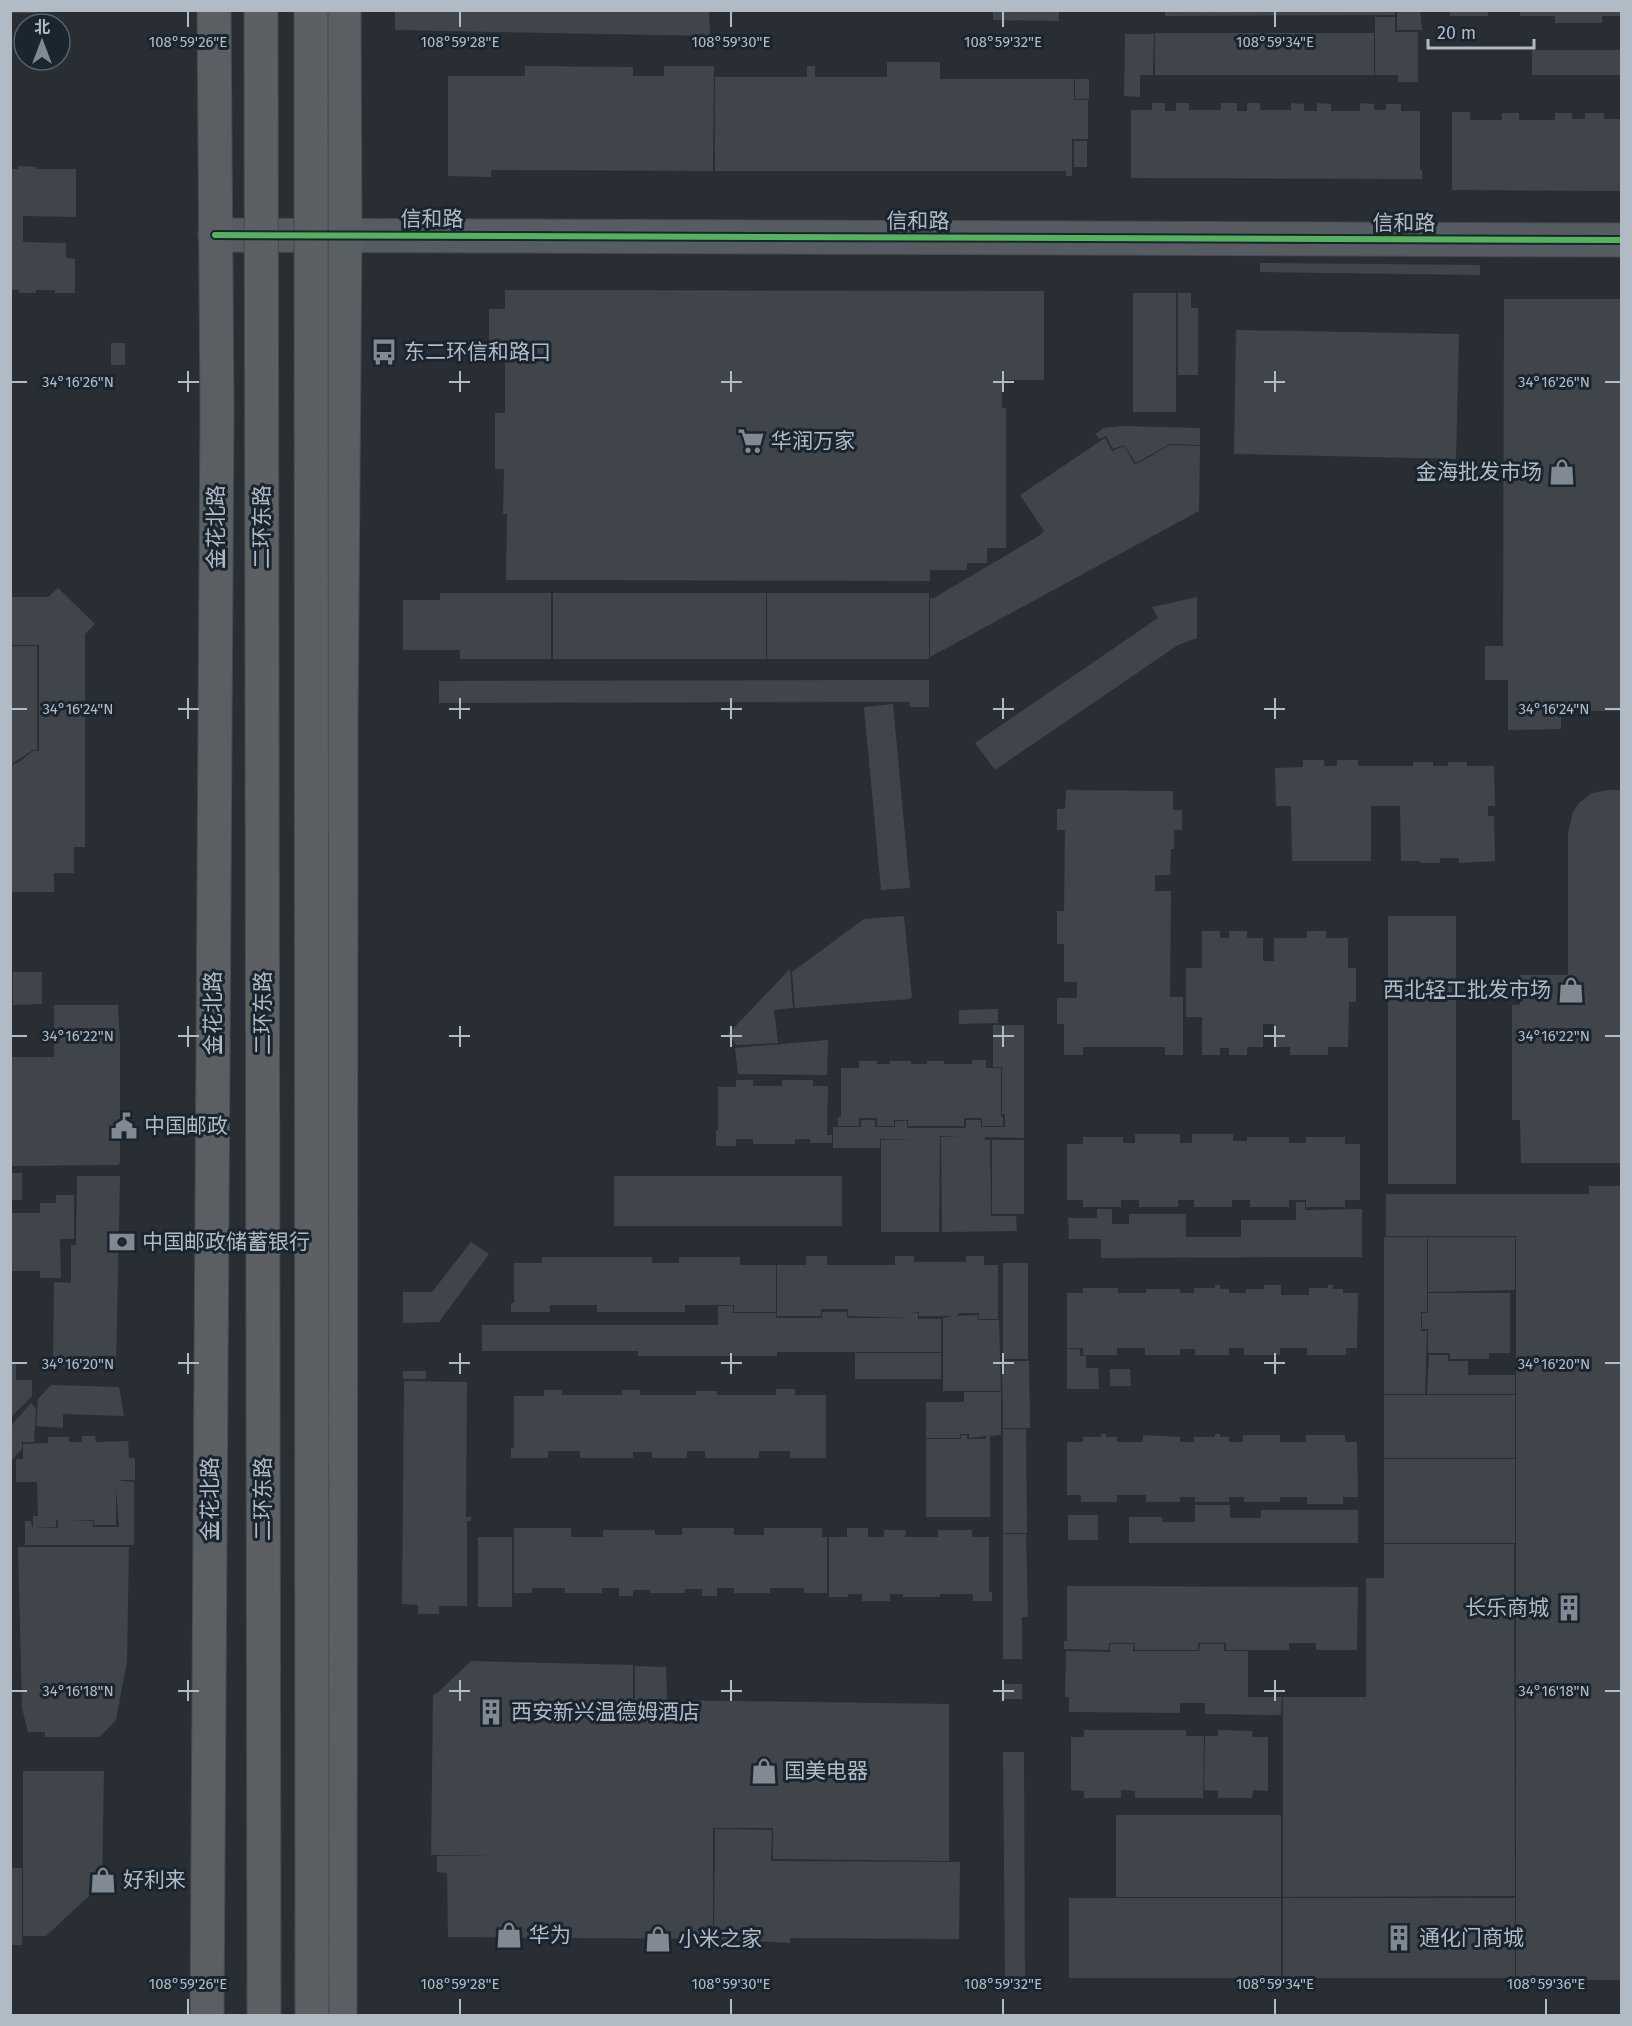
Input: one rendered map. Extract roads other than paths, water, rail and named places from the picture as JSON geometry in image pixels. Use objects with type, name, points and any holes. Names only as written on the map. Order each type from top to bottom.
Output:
[{"type":"highway","name":"二环东路","points":[[261,10],[264,2016]]},
{"type":"highway","points":[[311,10],[312,2016]]},
{"type":"main road","name":"金花北路","points":[[207,2016],[217,421],[214,10]]},
{"type":"main road","points":[[340,2016],[344,10]]},
{"type":"street","name":"信和路","points":[[215,235],[1622,240]]},
{"type":"place","name":"东二环信和路口","points":[[384,352]]},
{"type":"place","name":"华润万家","points":[[751,441]]},
{"type":"place","name":"金海批发市场","points":[[1562,472]]},
{"type":"place","name":"西北轻工批发市场","points":[[1571,990]]},
{"type":"place","name":"中国邮政","points":[[124,1126]]},
{"type":"place","name":"中国邮政储蓄银行","points":[[122,1242]]},
{"type":"place","name":"长乐商城","points":[[1569,1608]]},
{"type":"place","name":"西安新兴温德姆酒店","points":[[491,1712]]},
{"type":"place","name":"国美电器","points":[[764,1771]]},
{"type":"place","name":"好利来","points":[[103,1880]]},
{"type":"place","name":"华为","points":[[509,1935]]},
{"type":"place","name":"通化门商城","points":[[1399,1938]]},
{"type":"place","name":"小米之家","points":[[658,1939]]}]
